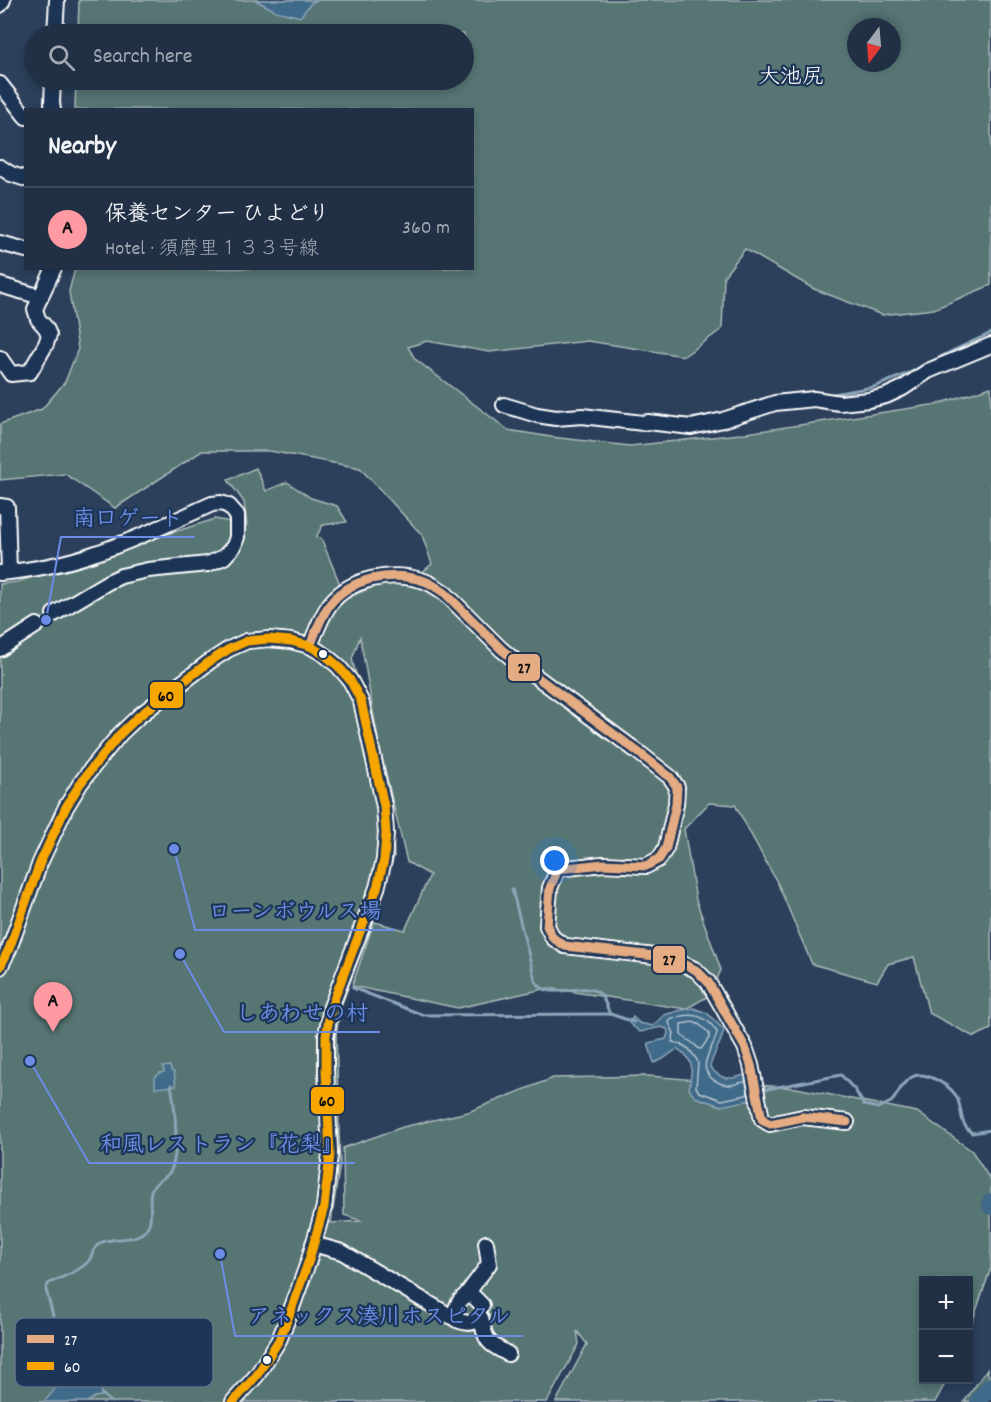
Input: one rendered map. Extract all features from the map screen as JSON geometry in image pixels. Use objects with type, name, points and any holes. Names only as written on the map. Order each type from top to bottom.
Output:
[{"type":"street","points":[[0,5],[3,0]]},
{"type":"street","points":[[56,24],[57,0]]},
{"type":"street","points":[[0,84],[24,114]]},
{"type":"street","points":[[53,90],[53,108]]},
{"type":"street","points":[[0,167],[11,174],[24,177]]},
{"type":"street","points":[[0,243],[24,249]]},
{"type":"street","points":[[0,358],[5,377],[30,372],[49,335],[38,319],[36,309],[53,270]]},
{"type":"street","points":[[0,285],[40,297]]},
{"type":"street","points":[[504,405],[556,418],[582,416],[691,427],[723,420],[775,403],[814,399],[840,403],[886,396],[903,388],[928,371],[991,345]]},
{"type":"street","points":[[0,506],[7,507],[4,573],[61,563],[95,554],[212,504],[221,503],[229,506],[237,515],[237,537],[234,546],[224,557],[208,564],[148,570],[121,576],[54,614]]},
{"type":"street","points":[[310,646],[324,613],[331,603],[354,586],[372,579],[397,576],[420,579],[445,593],[518,663],[670,777],[677,787],[676,804],[666,848],[659,859],[646,866],[603,864],[558,869],[550,888],[547,926],[553,938],[565,946],[655,956],[677,961],[696,970],[708,982],[745,1047],[762,1119],[770,1124],[803,1117],[847,1122]]},
{"type":"street","points":[[0,649],[38,625]]},
{"type":"street","points":[[0,967],[58,823],[92,768],[120,734],[139,716],[209,662],[247,641],[291,640],[310,646],[338,666],[350,680],[361,701],[384,806],[386,833],[384,860],[376,888],[331,1007],[327,1026],[326,1070],[330,1154],[324,1207],[291,1313],[279,1340],[257,1375],[233,1402]]},
{"type":"street","points":[[458,1320],[456,1310],[458,1301],[466,1295],[489,1264],[486,1243]]},
{"type":"street","points":[[313,1244],[342,1252],[466,1324],[475,1322],[482,1312]]},
{"type":"street","points":[[466,1295],[473,1296],[482,1312],[485,1337],[490,1345],[508,1354]]},
{"type":"green space","points":[[79,0],[991,0],[991,285],[934,309],[882,315],[814,289],[745,249],[724,276],[722,329],[684,356],[588,341],[489,352],[427,341],[408,347],[415,359],[508,430],[630,446],[740,434],[938,404],[991,387],[991,1029],[974,1037],[929,1013],[914,957],[888,964],[877,982],[812,964],[778,884],[735,805],[709,803],[684,829],[696,900],[721,970],[710,995],[686,1009],[548,988],[458,1008],[352,986],[374,922],[405,930],[430,875],[407,862],[379,745],[360,637],[352,659],[392,815],[394,856],[380,903],[341,1006],[336,1034],[340,1163],[331,1223],[362,1221],[344,1215],[343,1148],[403,1127],[468,1112],[553,1078],[648,1076],[796,1088],[917,1112],[972,1151],[991,1181],[991,1268],[973,1320],[973,1276],[919,1276],[919,1384],[945,1384],[935,1402],[556,1402],[587,1344],[577,1331],[579,1344],[547,1402],[0,1402],[0,584],[17,582],[215,519],[247,525],[244,502],[228,480],[256,468],[266,491],[287,482],[311,498],[337,506],[347,522],[323,525],[316,537],[321,538],[346,599],[385,583],[408,584],[432,564],[422,535],[360,468],[270,451],[202,451],[115,508],[65,474],[0,480],[0,424],[42,409],[65,382],[78,349],[69,291],[75,270],[474,270],[474,108],[75,108],[76,90],[474,90],[474,24],[78,24]]},
{"type":"green space","points":[[987,1369],[991,1384],[981,1402],[964,1402]]},
{"type":"water","points":[[255,0],[319,0],[312,2],[300,17],[276,11]]},
{"type":"water","points":[[693,1008],[707,1013],[724,1030],[710,1067],[724,1078],[734,1078],[751,1073],[756,1099],[721,1106],[695,1097],[689,1089],[690,1062],[683,1053],[677,1049],[654,1063],[648,1043],[666,1039],[667,1029],[661,1027],[640,1032],[629,1023],[633,1017],[639,1023],[653,1026],[664,1015]]},
{"type":"water","points":[[170,1066],[171,1071],[174,1072],[176,1086],[155,1088],[155,1077],[164,1072],[163,1067]]},
{"type":"water","points":[[55,1387],[101,1387],[101,1396],[87,1402],[43,1402]]},
{"type":"waterway","points":[[827,395],[874,387],[909,373],[991,333]]},
{"type":"waterway","points":[[683,420],[715,415],[738,408]]},
{"type":"waterway","points":[[512,889],[535,980],[541,987],[556,991],[592,990],[601,995],[610,1014],[634,1022]]},
{"type":"waterway","points":[[353,988],[423,1015],[610,1014]]},
{"type":"waterway","points":[[762,1090],[841,1075],[855,1090],[864,1105],[878,1108],[891,1102],[908,1079],[918,1075],[924,1076],[938,1081],[951,1090],[960,1105],[963,1122],[972,1133],[991,1130]]},
{"type":"waterway","points":[[54,1318],[46,1290],[48,1284],[84,1266],[95,1247],[100,1243],[138,1236],[147,1228],[150,1220],[151,1191],[170,1172],[175,1154],[175,1117],[171,1085]]},
{"type":"waterway","points":[[979,1402],[991,1386]]},
{"type":"waterway","points":[[102,1394],[111,1402]]},
{"type":"transit line","name":"27","points":[[310,646],[330,604],[348,588],[384,577],[409,577],[424,581],[445,593],[518,663],[670,777],[677,787],[676,804],[666,848],[659,859],[646,866],[603,864],[558,869],[550,888],[547,926],[553,938],[565,946],[655,956],[677,961],[696,970],[708,982],[745,1047],[762,1119],[770,1124],[803,1117],[847,1122]]},
{"type":"transit line","name":"60","points":[[0,967],[9,949],[40,863],[66,807],[92,768],[120,734],[139,716],[209,662],[247,641],[269,639],[310,646],[338,666],[350,680],[361,701],[384,806],[386,833],[384,860],[377,888],[331,1007],[326,1036],[330,1154],[324,1207],[309,1260],[279,1340],[257,1375],[233,1402]]},
{"type":"place","name":"南口ゲート","points":[[46,620]]},
{"type":"place","name":"ローンボウルス場","points":[[174,849]]},
{"type":"place","name":"しあわせの村","points":[[180,954]]},
{"type":"place","name":"保養センター ひよどり","points":[[53,1032]]},
{"type":"place","name":"和風レストラン『花梨』","points":[[30,1061]]},
{"type":"place","name":"アネックス湊川ホスピタル","points":[[220,1254]]},
{"type":"district","name":"大池尻","points":[[791,78]]}]
